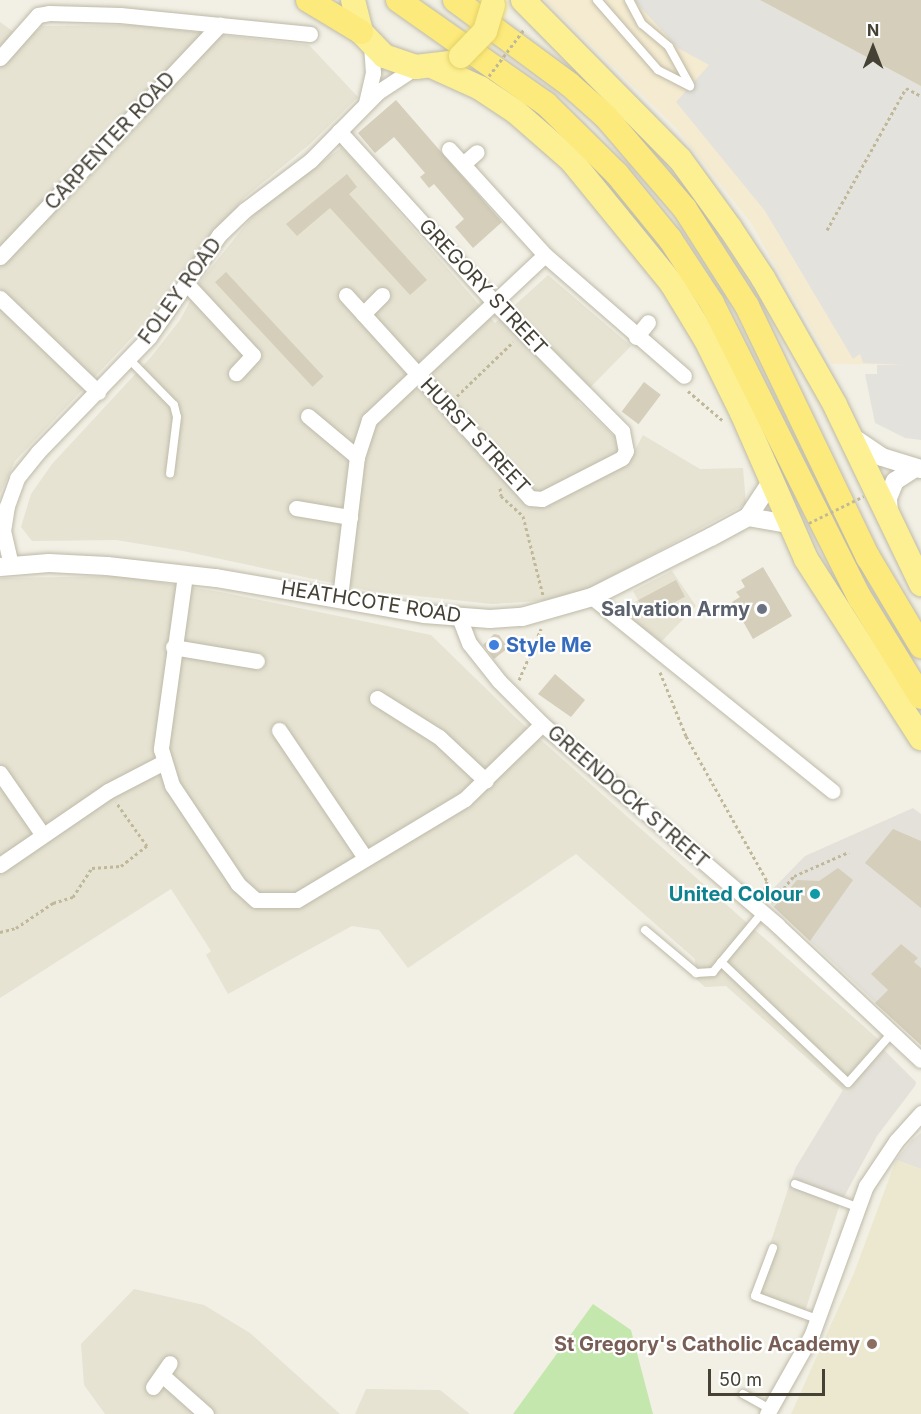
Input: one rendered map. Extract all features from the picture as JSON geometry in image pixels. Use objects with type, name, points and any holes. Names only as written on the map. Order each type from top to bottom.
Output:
[{"type":"highway","points":[[308,0],[366,38]]},
{"type":"highway","points":[[398,0],[546,104],[617,174],[670,239],[712,303],[860,598],[921,697]]},
{"type":"highway","points":[[455,0],[569,84],[606,117],[685,209],[752,317],[868,557],[921,646]]},
{"type":"main road","points":[[353,0],[366,38],[398,63],[425,67],[480,88],[516,112],[571,160],[611,206],[672,284],[706,340],[771,482],[799,524],[832,604],[921,738]]},
{"type":"main road","points":[[523,0],[680,159],[763,278],[851,436],[921,584]]},
{"type":"main road","points":[[425,67],[461,56],[485,31],[493,3]]},
{"type":"street","points":[[0,58],[38,15],[50,13],[120,15],[310,34]]},
{"type":"street","name":"CARPENTER ROAD","points":[[0,257],[220,24]]},
{"type":"street","points":[[366,38],[373,73],[366,103]]},
{"type":"street","name":"FOLEY ROAD","points":[[5,566],[3,531],[7,506],[17,478],[38,452],[98,393],[164,318],[219,235],[245,210],[311,160],[366,103],[425,67]]},
{"type":"street","name":"GREGORY STREET","points":[[339,131],[523,333],[622,431],[627,442]]},
{"type":"street","points":[[449,149],[545,255],[636,337],[684,376]]},
{"type":"street","points":[[463,164],[477,153]]},
{"type":"street","points":[[340,597],[357,457],[369,420],[416,372],[545,255]]},
{"type":"street","points":[[186,283],[253,355],[236,374]]},
{"type":"street","name":"HURST STREET","points":[[346,295],[525,494],[542,499],[622,458],[627,442]]},
{"type":"street","points":[[363,314],[382,295]]},
{"type":"street","points":[[0,298],[98,393]]},
{"type":"street","points":[[636,337],[648,322]]},
{"type":"street","points":[[308,416],[357,457]]},
{"type":"street","points":[[851,436],[882,457],[918,469]]},
{"type":"street","points":[[889,514],[888,498],[895,481],[918,469]]},
{"type":"street","name":"HEATHCOTE ROAD","points":[[5,566],[61,563],[186,575],[459,617],[522,617],[592,597],[748,517],[771,482]]},
{"type":"street","points":[[296,508],[350,517]]},
{"type":"street","points":[[748,517],[799,524]]},
{"type":"street","points":[[186,575],[173,646],[161,749],[172,785],[238,884],[256,900],[297,900],[364,856],[465,799],[542,724]]},
{"type":"street","points":[[592,597],[655,650],[832,790]]},
{"type":"street","name":"GREENDOCK STREET","points":[[459,617],[469,644],[512,695],[542,724],[758,909],[921,1060]]},
{"type":"street","points":[[173,646],[257,661]]},
{"type":"street","points":[[377,698],[440,737],[486,781]]},
{"type":"street","points":[[279,730],[364,856]]},
{"type":"street","points":[[0,865],[108,790],[164,762]]},
{"type":"street","points":[[0,773],[43,835]]},
{"type":"street","points":[[768,1411],[817,1319],[857,1207],[896,1141],[921,1113]]},
{"type":"street","points":[[162,1375],[206,1414]]},
{"type":"lane","points":[[597,0],[658,70],[690,86],[669,47],[642,24],[629,0]]},
{"type":"lane","points":[[129,359],[174,405],[177,417],[170,474]]},
{"type":"lane","points":[[0,522],[7,506]]},
{"type":"lane","points":[[645,930],[696,973],[713,972],[758,909]]},
{"type":"lane","points":[[721,962],[848,1083],[892,1033]]},
{"type":"lane","points":[[795,1184],[857,1207]]},
{"type":"lane","points":[[773,1248],[755,1296],[817,1319]]},
{"type":"lane","points":[[742,1394],[768,1411]]},
{"type":"path","points":[[489,76],[525,28]]},
{"type":"path","points":[[826,230],[906,88],[921,96]]},
{"type":"path","points":[[447,405],[523,333]]},
{"type":"path","points":[[684,376],[684,387],[725,422]]},
{"type":"path","points":[[496,462],[501,496],[523,516],[532,564],[549,611],[512,695]]},
{"type":"path","points":[[799,524],[864,496]]},
{"type":"path","points":[[655,650],[668,694],[686,736],[767,881],[758,909]]},
{"type":"path","points":[[0,932],[16,928],[53,903],[73,897],[92,868],[121,866],[147,846],[108,790]]},
{"type":"path","points":[[758,909],[794,876],[849,852]]},
{"type":"shaded area","points":[[545,0],[921,0],[921,365],[832,364],[751,223],[676,128]]},
{"type":"shaded area","points":[[634,0],[760,0],[921,86],[921,440],[905,438],[875,423],[865,374],[877,374],[877,365],[903,365],[863,363],[860,354],[853,359],[765,211],[676,102],[709,65],[678,48]]},
{"type":"shaded area","points":[[0,22],[25,40],[42,26],[134,25],[309,45],[358,97],[310,144],[244,198],[141,328],[15,461],[0,494]]},
{"type":"shaded area","points":[[342,147],[495,323],[548,275],[631,346],[577,401],[633,454],[643,435],[700,469],[743,468],[746,504],[586,590],[553,600],[492,604],[370,591],[183,551],[116,540],[32,541],[21,527],[31,494],[52,464],[151,357],[180,320],[202,279],[256,212]]},
{"type":"shaded area","points":[[672,571],[696,606],[661,642],[624,615],[627,606],[638,600],[633,591]]},
{"type":"shaded area","points":[[121,576],[226,593],[431,635],[515,717],[887,1047],[846,1093],[726,986],[705,987],[696,979],[695,959],[576,854],[408,968],[379,930],[352,926],[228,994],[206,955],[211,951],[171,889],[0,998],[0,578]]},
{"type":"shaded area","points":[[913,808],[921,814],[921,1045],[764,898],[805,856]]},
{"type":"shaded area","points":[[884,1050],[916,1082],[915,1086],[877,1136],[839,1206],[788,1189],[796,1167],[843,1090],[846,1093]]},
{"type":"shaded area","points":[[921,1133],[921,1169],[896,1160],[912,1140]]},
{"type":"shaded area","name":"St Gregory's Catholic Academy","points":[[896,1160],[921,1169],[921,1414],[791,1414],[854,1273]]},
{"type":"shaded area","points":[[788,1189],[839,1206],[803,1318],[752,1301]]},
{"type":"shaded area","points":[[134,1289],[204,1305],[250,1333],[340,1414],[105,1414],[84,1385],[81,1344]]},
{"type":"shaded area","points":[[366,1389],[440,1390],[470,1414],[355,1414]]},
{"type":"green space","points":[[593,1304],[631,1330],[653,1414],[513,1414]]},
{"type":"building","points":[[760,0],[921,0],[921,86]]},
{"type":"building","points":[[396,100],[502,222],[473,248],[455,227],[464,219],[434,184],[429,188],[420,177],[425,173],[394,137],[375,153],[358,133]]},
{"type":"building","points":[[347,174],[357,187],[349,194],[427,280],[410,295],[330,208],[297,236],[286,224]]},
{"type":"building","points":[[226,272],[324,377],[313,387],[215,282]]},
{"type":"building","points":[[644,382],[661,395],[639,424],[622,412]]},
{"type":"building","name":"Salvation Army","points":[[763,567],[792,616],[753,639],[732,602],[740,597],[736,592],[745,587],[741,580]]},
{"type":"building","points":[[676,580],[685,597],[647,617],[638,600]]},
{"type":"building","name":"Style Me","points":[[494,634],[499,635],[508,648],[494,659],[483,645]]},
{"type":"building","points":[[555,674],[585,700],[571,717],[538,694]]},
{"type":"building","points":[[893,829],[921,841],[921,908],[865,863]]},
{"type":"building","name":"United Colour","points":[[838,868],[853,880],[810,941],[774,907],[797,880],[819,881]]},
{"type":"building","points":[[901,944],[918,958],[914,962],[921,968],[921,1045],[875,1003],[888,990],[871,974]]},
{"type":"place","name":"Salvation Army","points":[[762,609]]},
{"type":"place","name":"Style Me","points":[[494,645]]},
{"type":"place","name":"United Colour","points":[[815,894]]},
{"type":"place","name":"St Gregory's Catholic Academy","points":[[872,1344]]}]
